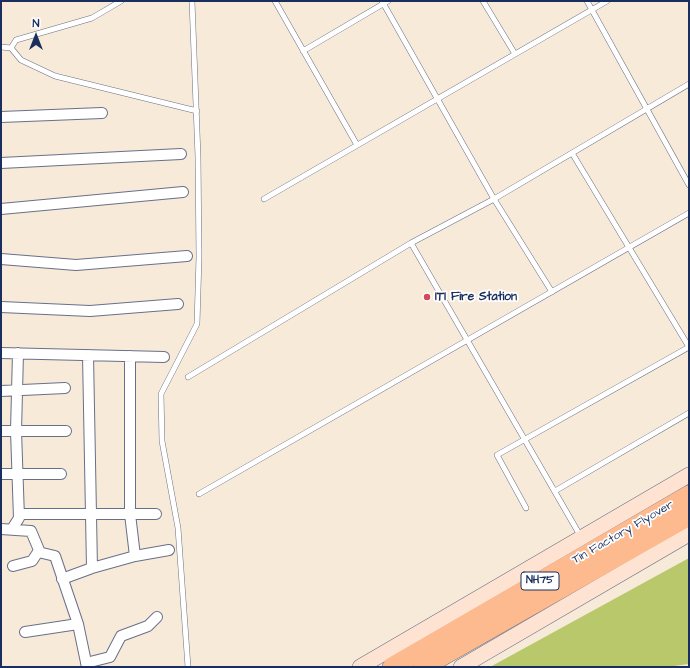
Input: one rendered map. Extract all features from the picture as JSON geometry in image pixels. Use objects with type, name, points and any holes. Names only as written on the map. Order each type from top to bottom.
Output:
[{"type":"highway","name":"Tin Factory Flyover","points":[[392,667],[689,495]]},
{"type":"highway","name":"Tin Factory Flyover","points":[[423,667],[689,516]]},
{"type":"street","points":[[1,117],[102,113]]},
{"type":"street","points":[[1,163],[181,154]]},
{"type":"street","points":[[1,209],[183,192]]},
{"type":"street","points":[[1,259],[76,265],[187,256]]},
{"type":"street","points":[[1,307],[90,311],[178,304]]},
{"type":"street","points":[[1,353],[164,357]]},
{"type":"street","points":[[12,529],[19,518],[16,431],[18,353]]},
{"type":"street","points":[[88,355],[92,568]]},
{"type":"street","points":[[130,356],[130,514],[135,556]]},
{"type":"street","points":[[1,390],[65,388]]},
{"type":"street","points":[[1,431],[66,431]]},
{"type":"street","points":[[1,474],[62,474]]},
{"type":"street","points":[[360,667],[689,475]]},
{"type":"street","points":[[19,514],[156,514]]},
{"type":"street","points":[[1,529],[31,531],[39,550],[32,561],[13,566]]},
{"type":"street","points":[[461,667],[689,534]]},
{"type":"street","points":[[62,579],[92,568],[135,556],[169,550]]},
{"type":"street","points":[[38,552],[55,556],[78,624],[87,665],[110,657],[121,636],[148,626],[157,617]]},
{"type":"street","points":[[25,632],[78,624]]},
{"type":"lane","points":[[11,48],[16,40],[92,18],[121,1]]},
{"type":"lane","points":[[188,667],[178,528],[162,441],[161,394],[197,324],[199,257],[197,111],[192,1]]},
{"type":"lane","points":[[275,1],[357,145]]},
{"type":"lane","points":[[483,1],[515,54]]},
{"type":"lane","points":[[587,1],[689,185]]},
{"type":"lane","points":[[264,199],[607,1]]},
{"type":"lane","points":[[303,51],[384,2],[494,199],[552,292]]},
{"type":"lane","points":[[1,47],[11,48],[22,60],[55,76],[197,111]]},
{"type":"lane","points":[[188,377],[411,243],[494,199],[689,84]]},
{"type":"lane","points":[[526,508],[497,455],[689,347],[572,153]]},
{"type":"lane","points":[[199,494],[689,213]]},
{"type":"lane","points":[[411,243],[582,538]]},
{"type":"lane","points":[[555,491],[689,413]]},
{"type":"green space","points":[[689,558],[689,664],[667,667],[490,667]]},
{"type":"place","name":"ITI Fire Station","points":[[427,297]]}]
